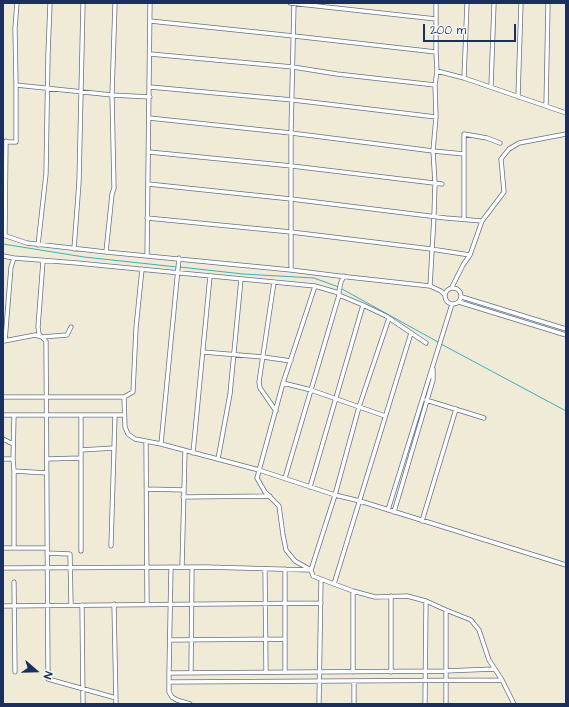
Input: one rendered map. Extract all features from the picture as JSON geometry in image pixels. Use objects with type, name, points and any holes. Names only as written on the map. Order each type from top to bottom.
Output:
[{"type":"street","points":[[17,3],[15,28],[16,142],[4,142],[4,235],[38,245],[179,258],[430,286],[441,291],[445,295],[447,302],[452,304],[459,302],[566,335]]},
{"type":"street","points":[[38,245],[46,174],[50,3]]},
{"type":"street","points":[[74,249],[79,182],[83,3]]},
{"type":"street","points":[[106,252],[112,194],[114,188],[112,95],[115,3]]},
{"type":"street","points":[[147,255],[150,3]]},
{"type":"street","points":[[290,3],[436,19]]},
{"type":"street","points":[[291,270],[294,3]]},
{"type":"street","points":[[430,286],[435,183],[433,151],[436,117],[435,85],[437,71],[436,3]]},
{"type":"street","points":[[464,78],[467,3]]},
{"type":"street","points":[[490,87],[494,3]]},
{"type":"street","points":[[518,96],[521,3]]},
{"type":"street","points":[[546,106],[548,3]]},
{"type":"street","points":[[150,21],[436,52]]},
{"type":"street","points":[[150,54],[293,67],[337,74],[435,85]]},
{"type":"street","points":[[437,71],[464,78],[566,113]]},
{"type":"street","points":[[16,85],[112,95],[150,97]]},
{"type":"street","points":[[150,87],[293,100],[436,117]]},
{"type":"street","points":[[149,118],[292,133],[464,154]]},
{"type":"street","points":[[464,219],[464,134],[487,138],[500,143]]},
{"type":"street","points":[[445,295],[452,287],[470,255],[482,221],[504,192],[501,159],[509,149],[519,143],[566,134]]},
{"type":"street","points":[[149,152],[292,166],[442,184]]},
{"type":"street","points":[[148,184],[482,221]]},
{"type":"street","points":[[147,218],[291,232],[470,255]]},
{"type":"street","points":[[3,256],[315,286],[339,293],[389,318],[426,343]]},
{"type":"street","points":[[14,258],[11,267],[4,341],[35,335],[67,335],[71,326]]},
{"type":"street","points":[[160,444],[179,258]]},
{"type":"street","points":[[43,260],[38,327],[39,334],[46,341],[46,548],[48,567],[48,679],[116,698]]},
{"type":"street","points":[[3,397],[124,397],[133,392],[136,328],[142,269]]},
{"type":"street","points":[[193,453],[210,276]]},
{"type":"street","points":[[285,478],[344,276]]},
{"type":"street","points":[[218,459],[230,394],[241,279]]},
{"type":"street","points":[[274,282],[259,382],[260,388],[276,412]]},
{"type":"street","points":[[312,570],[295,561],[286,550],[280,506],[265,492],[257,478],[284,383],[315,286]]},
{"type":"street","points":[[452,287],[459,289],[461,292],[462,297],[459,302]]},
{"type":"street","points":[[462,297],[566,329]]},
{"type":"street","points":[[388,510],[452,304]]},
{"type":"street","points":[[310,487],[363,305]]},
{"type":"street","points":[[389,318],[359,407],[312,570],[313,576],[353,591],[375,597],[407,596],[426,601],[471,620],[478,630],[489,660],[502,680],[514,704]]},
{"type":"street","points":[[334,584],[411,333]]},
{"type":"street","points":[[203,352],[235,354],[291,361]]},
{"type":"street","points":[[394,512],[433,380],[433,364]]},
{"type":"street","points":[[284,383],[311,390],[385,416]]},
{"type":"street","points":[[124,397],[125,427],[128,434],[135,439],[160,444],[259,470],[334,495],[360,501],[566,565]]},
{"type":"street","points":[[422,399],[484,418]]},
{"type":"street","points":[[422,521],[456,410]]},
{"type":"street","points":[[3,415],[124,415]]},
{"type":"street","points":[[14,415],[14,548]]},
{"type":"street","points":[[81,415],[82,551]]},
{"type":"street","points":[[111,546],[114,415]]},
{"type":"street","points":[[3,439],[13,444]]},
{"type":"street","points":[[146,442],[147,604]]},
{"type":"street","points":[[81,450],[114,448]]},
{"type":"street","points":[[182,567],[184,451]]},
{"type":"street","points":[[47,459],[81,458]]},
{"type":"street","points":[[3,460],[13,459]]},
{"type":"street","points":[[14,471],[47,473]]},
{"type":"street","points":[[147,490],[184,490]]},
{"type":"street","points":[[183,498],[270,496]]},
{"type":"street","points":[[3,548],[46,548]]},
{"type":"street","points":[[47,553],[70,554],[71,605]]},
{"type":"street","points":[[172,567],[169,692],[172,697],[177,700],[190,704]]},
{"type":"street","points":[[3,568],[192,567],[312,570]]},
{"type":"street","points":[[191,673],[192,567]]},
{"type":"street","points":[[265,569],[266,672]]},
{"type":"street","points":[[285,569],[286,672]]},
{"type":"street","points":[[319,704],[321,579]]},
{"type":"street","points":[[14,582],[15,672]]},
{"type":"street","points":[[353,591],[353,672]]},
{"type":"street","points":[[391,596],[391,672]]},
{"type":"street","points":[[425,704],[426,601]]},
{"type":"street","points":[[3,606],[321,603]]},
{"type":"street","points":[[114,604],[116,704]]},
{"type":"street","points":[[82,605],[83,704]]},
{"type":"street","points":[[446,610],[446,704]]},
{"type":"street","points":[[170,640],[285,639]]},
{"type":"street","points":[[169,673],[445,672],[494,669]]},
{"type":"street","points":[[354,680],[354,704]]},
{"type":"street","points":[[169,682],[502,680]]},
{"type":"waterway","points":[[3,244],[84,257],[177,267]]},
{"type":"waterway","points":[[180,267],[243,274],[314,278],[339,287]]},
{"type":"waterway","points":[[342,289],[438,342]]},
{"type":"waterway","points":[[441,344],[566,411]]}]
